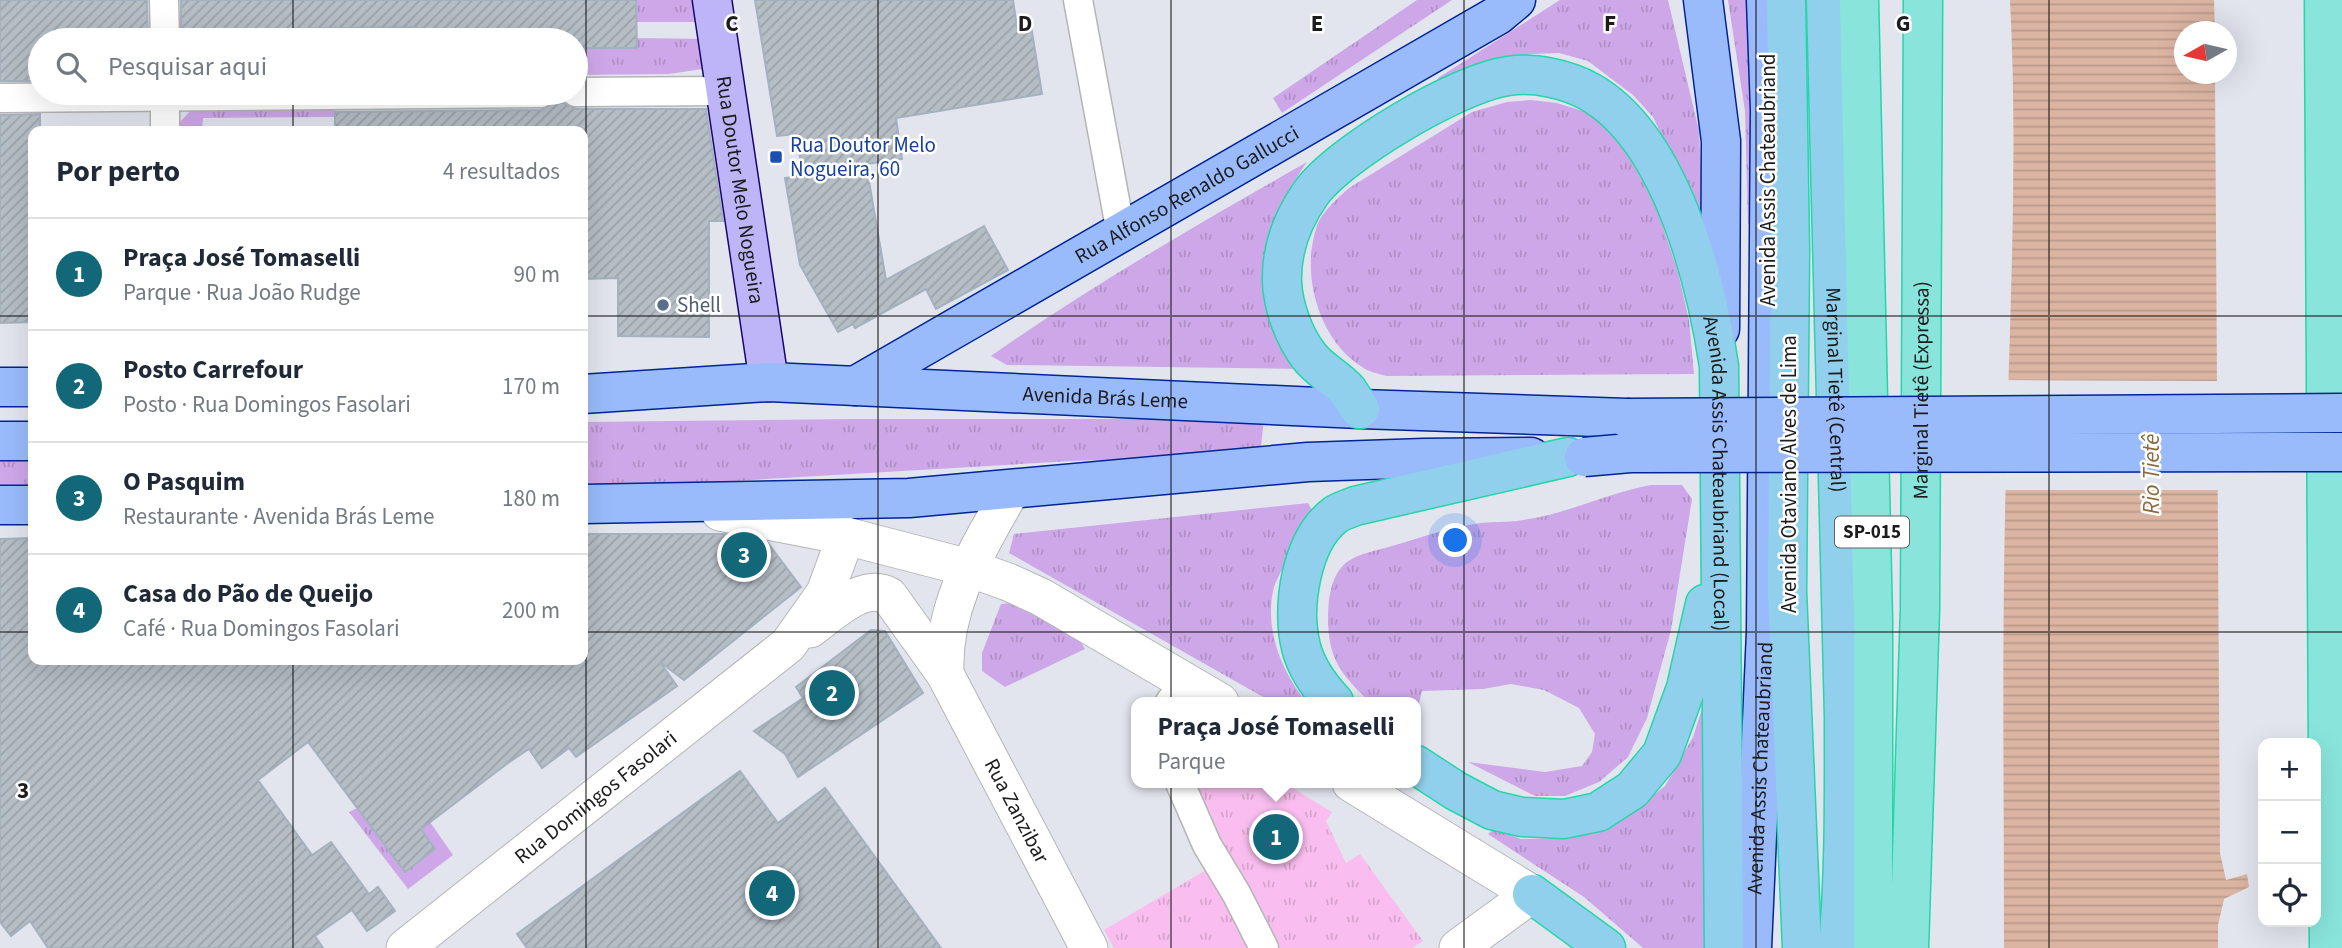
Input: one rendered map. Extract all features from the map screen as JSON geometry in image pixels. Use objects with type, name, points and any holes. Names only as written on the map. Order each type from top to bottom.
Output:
[{"type":"highway","name":"Avenida Otaviano Alves de Lima","points":[[1786,0],[1790,250],[1787,591],[1802,948]]},
{"type":"highway","name":"Marginal Tietê (Central)","points":[[1826,0],[1844,717],[1844,832],[1838,948]]},
{"type":"highway","points":[[1859,0],[1863,116]]},
{"type":"highway","name":"SP-015","points":[[1873,948],[1874,634],[1863,116],[1880,76],[1880,0]]},
{"type":"highway","name":"Marginal Tietê (Expressa)","points":[[1909,948],[1920,609],[1923,0]]},
{"type":"highway","points":[[2324,0],[2329,948]]},
{"type":"highway","points":[[1360,409],[1347,390],[1309,356],[1291,323],[1282,284],[1284,251],[1292,224],[1311,193],[1331,170],[1398,125],[1459,90],[1508,76],[1551,77],[1590,92],[1624,119],[1650,150],[1669,188],[1691,246],[1713,326],[1719,366]]},
{"type":"highway","name":"Avenida Assis Chateaubriand (Local)","points":[[1719,366],[1724,948]]},
{"type":"highway","points":[[1329,697],[1319,686],[1301,647],[1297,607],[1302,572],[1315,537],[1335,515],[1355,506],[1576,457]]},
{"type":"highway","points":[[1421,768],[1492,810],[1522,817],[1564,819],[1598,812],[1632,790],[1662,754],[1686,688],[1702,619],[1720,505]]},
{"type":"highway","points":[[1532,894],[1606,948]]},
{"type":"main road","name":"Rua Doutor Melo Nogueira","points":[[712,0],[769,382]]},
{"type":"main road","name":"Rua Alfonso Renaldo Gallucci","points":[[855,386],[1498,15],[1516,0]]},
{"type":"main road","name":"Avenida Assis Chateaubriand (Local)","points":[[1703,0],[1721,141],[1719,366]]},
{"type":"main road","name":"Avenida Assis Chateaubriand","points":[[1752,948],[1766,632],[1770,123],[1766,0]]},
{"type":"main road","name":"Avenida Brás Leme","points":[[588,394],[769,382],[1360,409],[1627,418],[2342,413]]},
{"type":"main road","points":[[0,387],[28,387]]},
{"type":"main road","points":[[0,441],[28,441]]},
{"type":"main road","points":[[588,504],[909,498],[1308,462],[1424,458],[1576,457],[1630,453],[2342,452]]},
{"type":"main road","points":[[0,505],[28,505]]},
{"type":"street","points":[[164,0],[165,28]]},
{"type":"street","points":[[1078,0],[1121,233]]},
{"type":"street","points":[[588,92],[726,91]]},
{"type":"street","points":[[0,98],[28,97]]},
{"type":"street","points":[[165,105],[165,126]]},
{"type":"street","name":"Rua Zanzibar","points":[[945,674],[946,630],[953,604],[1011,490]]},
{"type":"street","points":[[670,504],[752,516],[846,536],[969,568],[1041,597],[1178,692],[1199,697]]},
{"type":"street","name":"Rua Domingos Fasolari","points":[[788,645],[825,593],[846,536]]},
{"type":"street","name":"Rua Domingos Fasolari","points":[[405,948],[788,645],[852,600],[867,593],[882,593],[894,603]]},
{"type":"street","name":"Rua Zanzibar","points":[[894,603],[945,674],[1089,948]]},
{"type":"street","points":[[1182,788],[1207,845],[1236,893],[1264,948]]},
{"type":"street","points":[[1359,788],[1532,894],[1458,948]]},
{"type":"green space","points":[[636,0],[699,0],[705,22],[637,22]]},
{"type":"green space","points":[[1417,0],[1452,0],[1282,113],[1273,98]]},
{"type":"green space","points":[[1560,0],[1668,0],[1699,131],[1704,233],[1683,180],[1653,117],[1633,95],[1588,61],[1559,53],[1531,54],[1478,63],[1439,83],[1438,78]]},
{"type":"green space","points":[[1728,0],[1754,0],[1761,222],[1748,224],[1745,111]]},
{"type":"green space","points":[[637,38],[707,39],[702,69],[669,74],[588,75],[588,48],[636,48]]},
{"type":"green space","points":[[1531,100],[1557,103],[1589,113],[1628,140],[1642,163],[1678,272],[1689,320],[1694,374],[1387,376],[1362,367],[1335,341],[1317,306],[1311,267],[1316,229],[1325,212],[1349,188],[1472,112],[1507,102]]},
{"type":"green space","points":[[192,109],[335,109],[335,117],[203,118],[202,126],[180,126],[180,122]]},
{"type":"green space","points":[[1307,162],[1279,209],[1266,242],[1263,259],[1267,304],[1300,369],[1007,365],[991,356],[1107,279]]},
{"type":"green space","points":[[1264,419],[1260,455],[1071,461],[683,484],[588,485],[588,422]]},
{"type":"green space","points":[[0,460],[28,460],[28,487],[0,487]]},
{"type":"green space","points":[[1651,485],[1682,485],[1692,499],[1671,630],[1647,718],[1628,757],[1599,782],[1565,796],[1535,796],[1468,762],[1545,772],[1582,766],[1592,752],[1595,734],[1579,708],[1544,690],[1511,684],[1483,689],[1422,691],[1420,697],[1365,697],[1339,666],[1331,647],[1328,613],[1334,581],[1341,567],[1347,562],[1369,552],[1454,528],[1539,517]]},
{"type":"green space","points":[[1308,503],[1315,515],[1279,575],[1271,606],[1271,621],[1278,650],[1302,697],[1263,697],[1009,553],[1014,534]]},
{"type":"green space","points":[[1020,602],[1071,626],[1085,649],[1005,687],[982,671],[982,653],[1001,604]]},
{"type":"green space","points":[[1708,690],[1707,948],[1643,948],[1584,897],[1488,834],[1494,829],[1521,839],[1593,834],[1625,818],[1665,786],[1693,737]]},
{"type":"green space","points":[[1196,788],[1292,788],[1332,812],[1326,821],[1346,863],[1360,854],[1423,941],[1412,948],[1114,948],[1104,930],[1206,870]]},
{"type":"green space","points":[[357,808],[405,872],[435,850],[421,829],[430,822],[453,855],[408,889],[349,812]]},
{"type":"water","name":"Rio Tietê","points":[[2010,0],[2214,0],[2215,21],[2174,21],[2174,84],[2215,84],[2220,853],[2226,880],[2247,874],[2249,887],[2224,899],[2218,925],[2218,948],[2004,948],[2003,676],[2013,193]]},
{"type":"pier","points":[[2004,380],[2220,381],[2221,490],[2002,490]]},
{"type":"building","points":[[0,0],[147,0],[148,28],[28,28],[28,81],[0,81]]},
{"type":"building","points":[[181,0],[636,0],[637,48],[588,48],[588,28],[181,28]]},
{"type":"building","points":[[755,0],[1013,0],[1017,28],[1031,26],[1042,94],[896,118],[902,159],[866,164],[886,280],[984,226],[1008,270],[936,309],[926,289],[855,328],[853,324],[838,332],[800,265],[785,178],[803,175],[796,134],[777,136]]},
{"type":"building","points":[[550,105],[568,105],[576,109],[706,109],[723,221],[709,221],[709,337],[618,336],[618,278],[588,279],[588,126],[335,126],[335,112],[541,110]]},
{"type":"building","points":[[40,114],[40,126],[28,126],[28,322],[0,323],[0,115]]},
{"type":"building","points":[[588,534],[724,534],[767,542],[801,587],[684,680],[660,662],[677,686],[576,757],[569,748],[542,768],[529,749],[508,763],[421,829],[435,849],[405,872],[308,742],[258,780],[312,855],[331,842],[369,894],[378,887],[395,911],[367,931],[352,910],[315,936],[323,948],[48,948],[30,921],[11,936],[0,922],[0,539],[28,538],[28,665],[588,665]]},
{"type":"building","points":[[871,630],[885,631],[923,693],[798,777],[785,754],[754,731],[803,698],[796,687]]},
{"type":"building","points":[[740,771],[778,823],[825,788],[941,948],[527,948],[517,934]]},
{"type":"place","name":"Rua Doutor Melo Nogueira, 60","points":[[776,157]]},
{"type":"place","name":"Shell","points":[[663,305]]},
{"type":"place","name":"O Pasquim","points":[[744,555]]},
{"type":"place","name":"Posto Carrefour","points":[[832,693]]},
{"type":"place","name":"Praça José Tomaselli","points":[[1276,837]]},
{"type":"place","name":"Casa do Pão de Queijo","points":[[772,893]]}]
